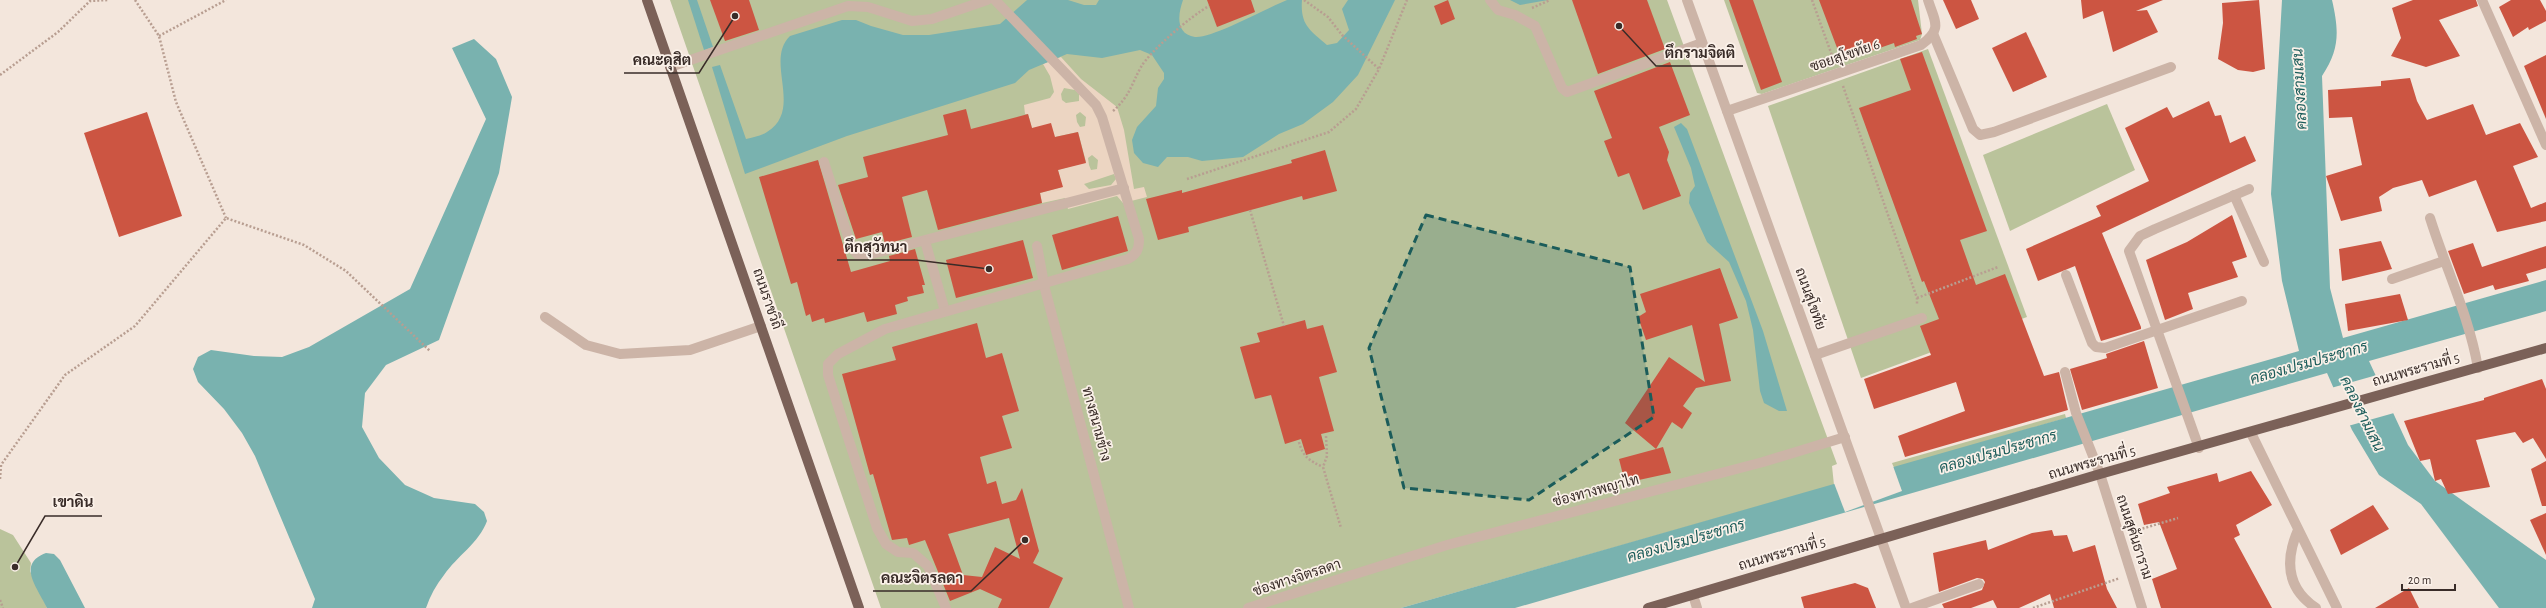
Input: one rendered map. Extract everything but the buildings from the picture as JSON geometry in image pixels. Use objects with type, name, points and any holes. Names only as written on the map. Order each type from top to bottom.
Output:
[{"type":"main road","name":"ถนนราชวิถี","points":[[647,0],[860,608]]},
{"type":"main road","name":"ถนนพระรามที่ 5","points":[[1648,608],[2100,474],[2199,448],[2465,370],[2478,368],[2546,348]]},
{"type":"street","points":[[670,67],[848,6],[868,7],[912,21],[932,19],[987,0]]},
{"type":"street","points":[[946,608],[928,566],[913,553],[898,552],[886,544],[877,528],[828,375],[828,364],[838,354],[853,344],[885,329],[1128,259],[1136,255],[1139,239],[1102,117],[1096,105],[1055,65],[995,0]]},
{"type":"street","points":[[1490,0],[1498,10],[1515,15],[1535,26],[1562,88],[1567,92],[1702,43]]},
{"type":"street","name":"ถนนสุโขทัย","points":[[1687,0],[1853,457],[1906,608]]},
{"type":"street","points":[[1928,0],[1937,27],[1934,36],[1973,129],[1980,135],[1994,132],[2171,67]]},
{"type":"street","points":[[2482,0],[2546,145]]},
{"type":"street","name":"ซอยสุโขทัย 6","points":[[1727,111],[1921,45],[1934,36]]},
{"type":"street","points":[[824,162],[851,246],[857,254],[872,254],[1124,188]]},
{"type":"street","points":[[2199,448],[2177,382],[2131,262],[2129,252],[2133,243],[2155,229],[2249,189]]},
{"type":"street","points":[[2234,195],[2264,262]]},
{"type":"street","points":[[2430,218],[2444,261],[2472,335],[2478,368]]},
{"type":"street","points":[[925,240],[945,311]]},
{"type":"street","name":"ทางสนามข้าง","points":[[1037,246],[1044,282],[1130,608]]},
{"type":"street","points":[[2392,279],[2444,261]]},
{"type":"street","points":[[2066,275],[2092,343],[2096,347],[2105,348],[2158,332],[2242,301]]},
{"type":"street","points":[[545,317],[586,345],[620,354],[690,350],[761,326]]},
{"type":"street","points":[[1815,355],[1920,319]]},
{"type":"street","name":"ถนนสุคันธาราม","points":[[2065,372],[2076,413],[2100,474],[2142,608]]},
{"type":"street","points":[[2251,432],[2337,608]]},
{"type":"street","name":"ช่องทางพญาไท","points":[[1354,574],[1447,545],[1755,464],[1845,437]]},
{"type":"street","points":[[2298,530],[2290,548],[2289,563],[2292,578],[2299,590],[2316,608]]},
{"type":"street","name":"ช่องทางจิตรลดา","points":[[1248,608],[1354,574]]},
{"type":"street","points":[[1912,608],[1979,584]]},
{"type":"street","points":[[1693,595],[1697,608]]},
{"type":"path","points":[[0,76],[58,32],[90,1],[108,0]]},
{"type":"path","points":[[135,0],[159,36],[176,102],[226,218],[304,245],[346,271],[430,351]]},
{"type":"path","points":[[159,36],[226,0]]},
{"type":"path","points":[[1304,0],[1328,17],[1342,35],[1379,69]]},
{"type":"path","points":[[1187,179],[1329,132],[1356,109],[1379,69],[1407,0]]},
{"type":"path","points":[[1812,0],[1839,73],[1917,298],[1920,319]]},
{"type":"path","points":[[1102,117],[1124,101],[1141,67],[1148,58],[1196,14],[1209,6]]},
{"type":"path","points":[[1250,210],[1284,326]]},
{"type":"path","points":[[0,479],[1,465],[65,375],[135,326],[226,218]]},
{"type":"path","points":[[1917,298],[1998,267]]},
{"type":"path","points":[[1326,436],[1327,456],[1323,467],[1341,528]]},
{"type":"path","points":[[1299,442],[1302,452],[1308,460],[1323,467]]},
{"type":"path","points":[[2119,535],[2178,518]]},
{"type":"path","points":[[2033,608],[2132,574]]},
{"type":"path","points":[[0,600],[3,608]]},
{"type":"highlighted area","points":[[1426,215],[1630,267],[1654,417],[1529,500],[1404,488],[1369,348]]},
{"type":"green space","points":[[670,0],[1667,0],[1837,464],[1832,466],[1834,485],[1401,608],[881,608]]},
{"type":"green space","points":[[1724,0],[1918,0],[1922,34],[1920,40],[1762,94],[1757,93]]},
{"type":"green space","points":[[1928,49],[2027,317],[1861,378],[1768,106]]},
{"type":"green space","points":[[2107,104],[2135,170],[2010,231],[1983,155]]},
{"type":"green space","points":[[2065,414],[2066,418],[1894,468],[1892,463]]},
{"type":"green space","points":[[0,529],[13,535],[31,563],[30,571],[47,608],[0,608]]},
{"type":"shaded area","points":[[1061,57],[1081,79],[1117,107],[1124,130],[1134,189],[1144,187],[1147,197],[1123,203],[1117,196],[1068,209],[1065,198],[1042,203],[1040,193],[1062,187],[1058,170],[1086,162],[1078,132],[1055,137],[1032,128],[1028,114],[1025,114],[1024,105],[1050,98],[1054,92],[1050,76],[1043,64]],"holes":[[[1064,88],[1075,90],[1079,94],[1079,101],[1066,103],[1062,100],[1061,94]],[[1080,112],[1086,117],[1085,126],[1080,127],[1077,122],[1076,115]],[[1092,155],[1098,160],[1097,169],[1091,170],[1088,158]],[[1114,174],[1116,179],[1111,185],[1089,189],[1084,184]]]},
{"type":"water","points":[[688,0],[697,0],[713,47],[704,50]]},
{"type":"water","points":[[1027,0],[1068,0],[1084,5],[1096,5],[1099,0],[1183,0],[1179,17],[1181,28],[1184,32],[1195,37],[1214,33],[1287,0],[1302,0],[1303,15],[1307,26],[1327,45],[1337,43],[1349,30],[1342,9],[1348,0],[1395,0],[1358,75],[1333,102],[1303,124],[1279,134],[1243,157],[1202,161],[1188,157],[1167,157],[1158,167],[1143,163],[1134,153],[1132,140],[1137,127],[1156,106],[1158,88],[1164,79],[1164,73],[1152,55],[1140,50],[1102,58],[1067,54],[1029,70],[1015,83],[847,136],[745,174],[712,67],[720,65],[746,139],[767,132],[778,122],[783,111],[784,98],[781,58],[783,46],[790,36],[842,20],[856,20],[903,35],[929,35],[1000,24]]},
{"type":"water","points":[[1510,0],[1548,0],[1520,5]]},
{"type":"water","points":[[2282,0],[2332,0],[2336,21],[2337,31],[2335,48],[2328,66],[2322,76],[2330,288],[2343,338],[2546,280],[2546,311],[2369,361],[2408,445],[2435,481],[2546,560],[2546,608],[2499,608],[2421,504],[2379,475],[2352,430],[2327,373],[1515,608],[1401,608],[2299,351],[2282,281],[2271,194]]},
{"type":"water","points":[[474,39],[496,59],[512,97],[499,173],[439,340],[386,365],[365,393],[362,427],[379,458],[405,485],[434,498],[475,504],[484,512],[487,521],[479,536],[449,568],[441,579],[431,595],[426,608],[312,608],[315,599],[255,456],[242,433],[224,409],[198,382],[193,369],[198,357],[211,350],[254,356],[282,357],[309,347],[410,289],[486,119],[452,48]]},
{"type":"water","points":[[1681,123],[1687,129],[1763,331],[1787,411],[1779,411],[1764,403],[1760,391],[1753,330],[1746,301],[1729,262],[1707,242],[1689,203],[1690,193],[1695,186],[1691,168],[1674,127]]},
{"type":"water","points":[[46,553],[54,554],[60,560],[85,608],[47,608],[35,585],[31,570],[32,563]]},
{"type":"pier","points":[[2377,375],[2394,413],[2348,426],[2331,388]]},
{"type":"pier","points":[[1893,466],[1902,491],[1845,512],[1834,483]]},
{"type":"place","name":"คณะดุสิต","points":[[735,16]]},
{"type":"place","name":"ตึกรามจิตติ","points":[[1619,26]]},
{"type":"place","name":"ตึกสุวัทนา","points":[[989,269]]},
{"type":"place","name":"คณะจิตรลดา","points":[[1025,540]]},
{"type":"place","name":"เขาดิน","points":[[15,567]]},
{"type":"water label","name":"คลองสามเสน","points":[[2300,89]]},
{"type":"water label","name":"คลองเปรมประชากร","points":[[2309,363]]},
{"type":"water label","name":"คลองสามเสน","points":[[2362,414]]},
{"type":"water label","name":"คลองเปรมประชากร","points":[[1998,452]]},
{"type":"water label","name":"คลองเปรมประชากร","points":[[1686,541]]}]
